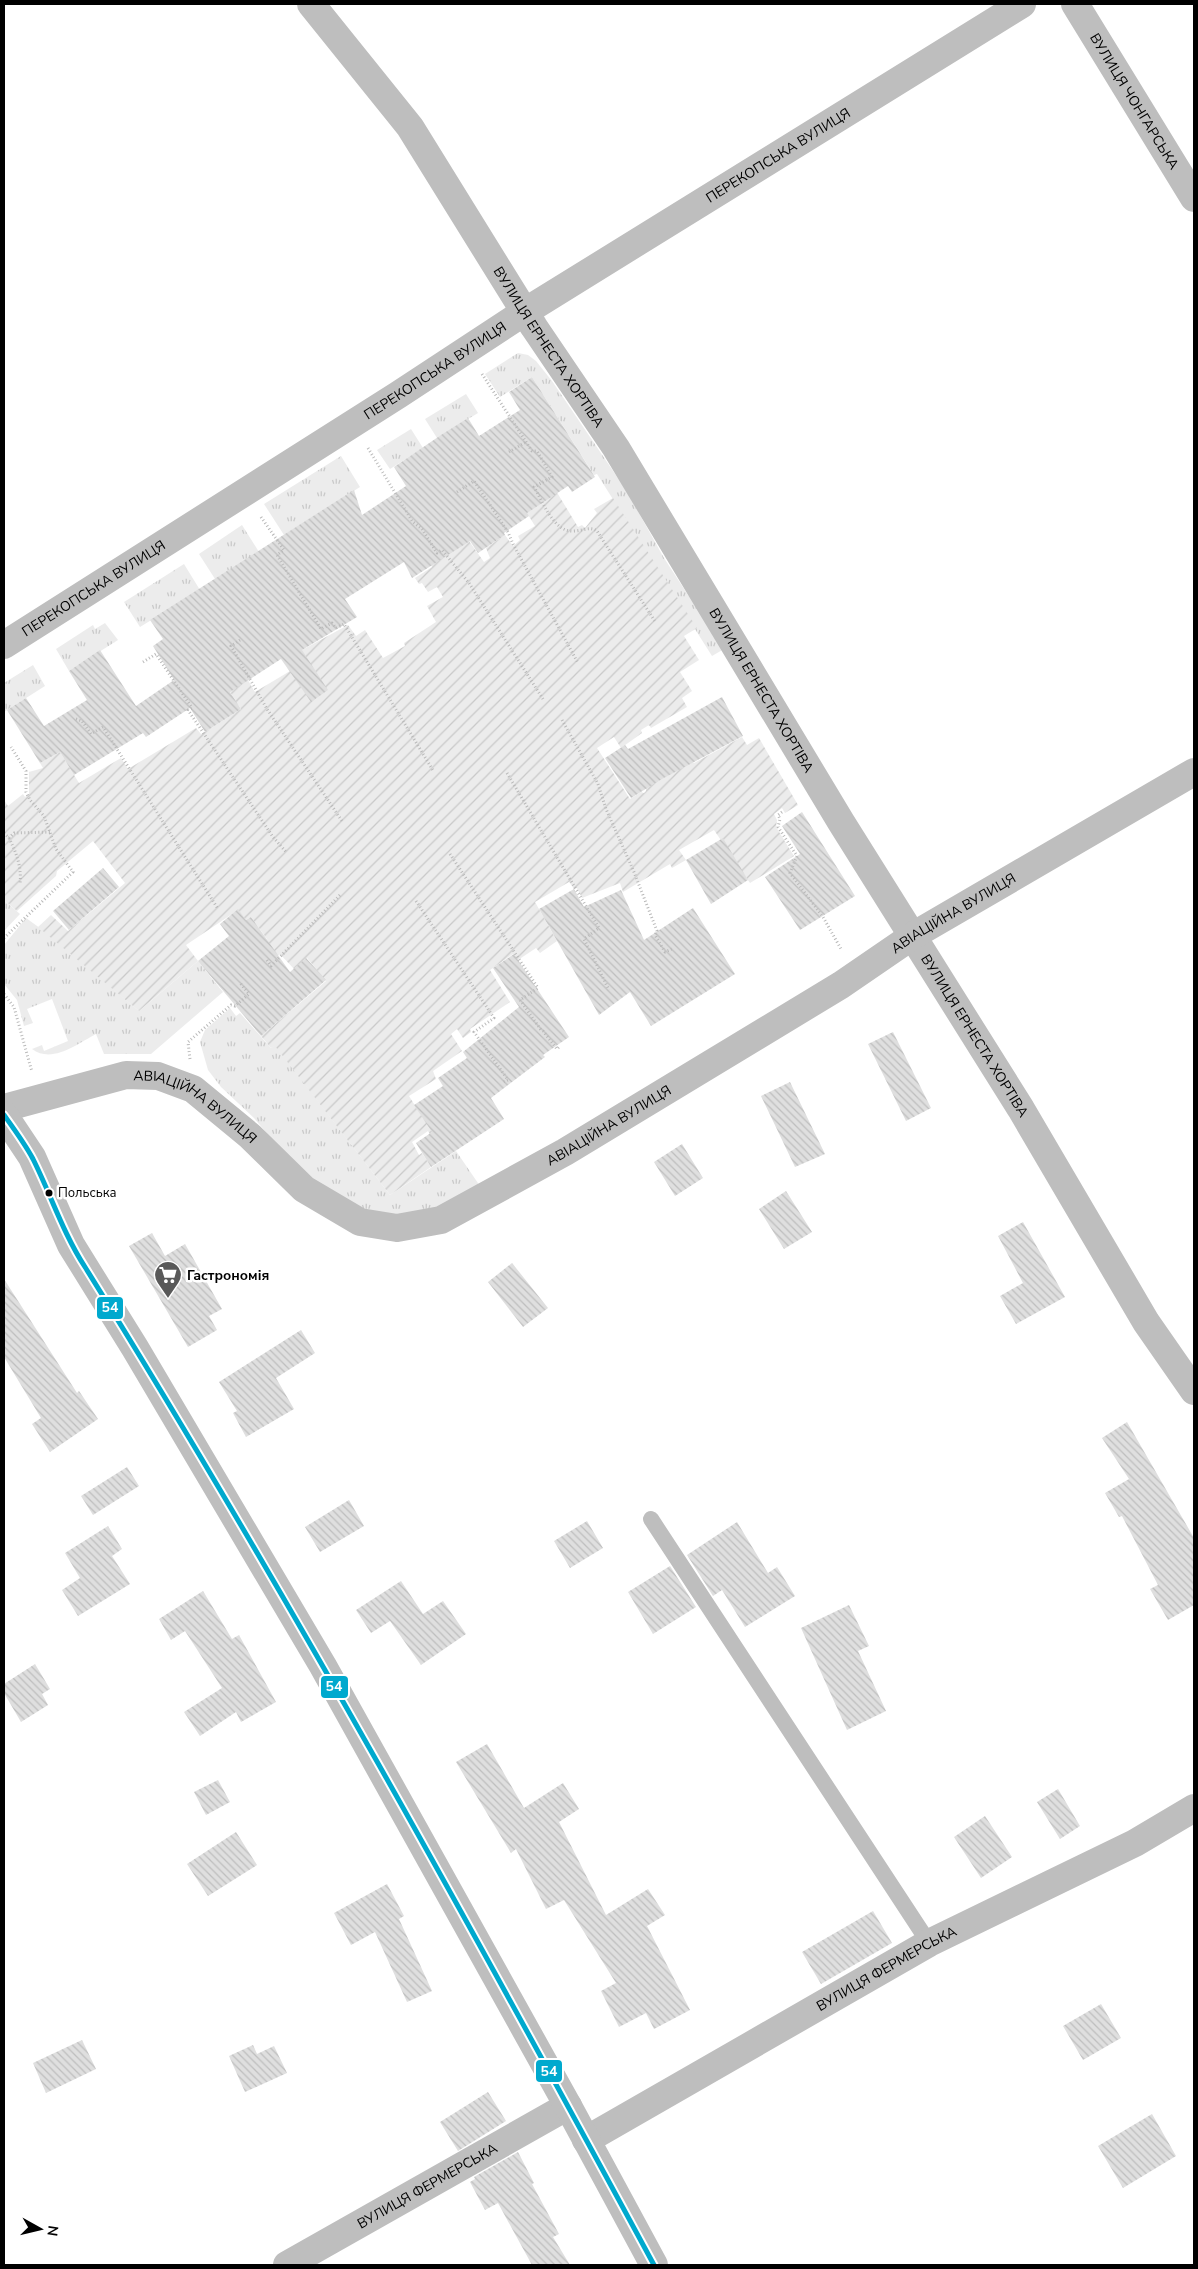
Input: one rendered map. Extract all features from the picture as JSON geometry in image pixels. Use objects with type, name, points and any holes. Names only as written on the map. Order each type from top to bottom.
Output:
[{"type":"street","name":"ВУЛИЦЯ ЕРНЕСТА ХОРТІВА","points":[[311,4],[410,127],[526,311],[534,327],[616,448],[841,822],[914,935],[1021,1109],[1146,1322],[1194,1391]]},
{"type":"street","name":"ПЕРЕКОПСЬКА ВУЛИЦЯ","points":[[8,633],[381,406],[526,311],[1022,4]]},
{"type":"street","name":"ВУЛИЦЯ ЧОНГАРСЬКА","points":[[1075,4],[1194,198]]},
{"type":"street","name":"АВІАЦІЙНА ВУЛИЦЯ","points":[[4,1108],[126,1075],[158,1076],[193,1089],[250,1136],[304,1189],[360,1222],[397,1228],[441,1220],[565,1152],[841,985],[914,935],[1194,772]]},
{"type":"street","points":[[4,1115],[32,1158],[72,1246],[324,1666],[654,2265]]},
{"type":"street","name":"ВУЛИЦЯ ФЕРМЕРСЬКА","points":[[586,2140],[929,1943],[1135,1844],[1194,1808]]},
{"type":"street","name":"ВУЛИЦЯ ФЕРМЕРСЬКА","points":[[288,2265],[568,2106]]},
{"type":"lane","points":[[651,1519],[929,1943]]},
{"type":"path","points":[[481,372],[532,451],[537,451],[552,476],[534,487],[558,526],[567,531],[593,528],[597,531],[656,623]]},
{"type":"path","points":[[509,452],[526,442]]},
{"type":"path","points":[[366,444],[412,521],[422,529],[437,553],[442,550],[469,583],[543,699]]},
{"type":"path","points":[[457,492],[474,481],[508,532],[512,544],[578,664]]},
{"type":"path","points":[[260,516],[284,550],[277,556],[321,629],[332,623],[336,628],[344,624],[434,772]]},
{"type":"path","points":[[240,640],[231,646],[267,709],[342,821]]},
{"type":"path","points":[[143,662],[156,654],[192,708],[188,710],[273,837],[287,853]]},
{"type":"path","points":[[76,720],[82,721],[91,734],[103,727],[218,909]]},
{"type":"path","points":[[562,720],[598,784],[606,809],[634,872],[657,932],[656,935],[665,952],[672,949]]},
{"type":"path","points":[[4,938],[72,872],[62,860],[44,816],[30,800],[26,792],[26,771],[11,747]]},
{"type":"path","points":[[507,773],[599,928],[584,939],[608,990]]},
{"type":"path","points":[[782,812],[778,816],[780,819],[778,827],[797,856],[790,873],[823,916],[842,948],[834,953]]},
{"type":"path","points":[[9,838],[14,833],[50,832]]},
{"type":"path","points":[[4,833],[9,838],[16,853],[21,874],[20,884]]},
{"type":"path","points":[[450,854],[538,988],[520,1000],[541,1030],[544,1031],[557,1049],[559,1047]]},
{"type":"path","points":[[267,960],[271,966],[341,894]]},
{"type":"path","points":[[416,901],[494,1018],[474,1032],[508,1080],[503,1082]]},
{"type":"path","points":[[193,1089],[188,1042],[231,1004],[234,1006],[249,994],[240,983]]},
{"type":"path","points":[[4,994],[14,1007],[39,1099]]},
{"type":"green space","points":[[518,353],[528,355],[536,361],[552,381],[626,490],[664,558],[688,595],[707,617],[724,649],[712,656],[597,474],[594,475],[532,377],[500,397],[485,374]]},
{"type":"green space","points":[[466,394],[478,413],[437,438],[425,419]]},
{"type":"green space","points":[[411,429],[423,448],[390,469],[377,450]]},
{"type":"green space","points":[[341,456],[360,487],[284,535],[264,504]]},
{"type":"green space","points":[[550,481],[578,527],[582,525],[585,528],[597,513],[594,509],[613,498],[697,628],[684,636],[699,660],[680,672],[692,691],[682,698],[687,707],[651,728],[649,725],[641,730],[642,733],[621,748],[614,737],[597,748],[630,799],[641,792],[644,793],[646,787],[742,737],[747,745],[759,738],[798,805],[785,813],[782,808],[774,814],[777,820],[776,827],[794,856],[750,883],[714,830],[679,850],[686,860],[672,868],[670,864],[623,892],[620,883],[582,898],[577,888],[574,889],[569,882],[535,902],[557,941],[540,953],[536,948],[518,960],[513,954],[490,970],[510,1002],[470,1029],[471,1032],[463,1038],[457,1029],[451,1034],[462,1051],[433,1071],[436,1079],[409,1096],[421,1115],[442,1129],[431,1136],[428,1131],[412,1142],[419,1155],[422,1153],[431,1167],[390,1195],[275,1046],[271,1048],[261,1036],[326,981],[307,958],[294,969],[280,954],[275,958],[267,939],[251,917],[246,920],[238,910],[186,945],[198,961],[139,1011],[38,927],[51,915],[68,931],[125,883],[93,841],[57,871],[56,876],[17,911],[4,900],[4,800],[8,806],[23,794],[25,797],[29,794],[29,772],[43,768],[40,763],[60,752],[79,783],[121,758],[128,769],[196,728],[201,734],[205,732],[241,709],[218,673],[237,662],[255,692],[290,671],[302,650],[348,625],[356,636],[365,630],[383,658],[405,646],[404,643],[436,622],[427,606],[443,597],[437,587],[428,592],[422,583],[419,584],[415,578],[432,567],[430,563],[469,541],[484,562],[490,558],[486,548],[505,535],[513,546],[520,540],[518,536],[535,526],[522,505]]},
{"type":"green space","points":[[242,525],[259,552],[215,579],[199,554]]},
{"type":"green space","points":[[184,564],[200,590],[140,627],[124,602]]},
{"type":"green space","points":[[105,623],[118,640],[69,671],[56,649],[93,625],[95,629]]},
{"type":"green space","points":[[33,665],[45,686],[4,712],[4,683]]},
{"type":"green space","points":[[4,900],[20,914],[4,931]]},
{"type":"green space","points":[[26,918],[55,939],[139,1011],[198,961],[223,992],[151,1054],[104,1054],[96,1034],[64,1051],[48,1054],[40,1053],[32,1049],[42,1045],[44,1051],[68,1041],[52,999],[27,1009],[33,1023],[24,1026],[17,1000],[4,984],[4,945]]},
{"type":"green space","points":[[230,1008],[236,1016],[240,1013],[271,1048],[275,1045],[390,1195],[456,1151],[480,1186],[446,1205],[418,1215],[387,1215],[361,1211],[297,1169],[254,1118],[221,1087],[208,1070],[200,1042],[205,1030]]},
{"type":"building","points":[[532,377],[595,477],[572,492],[568,486],[527,513],[529,516],[478,553],[470,541],[412,578],[404,562],[345,599],[357,617],[302,650],[328,690],[311,702],[281,659],[230,692],[241,709],[205,732],[190,708],[146,737],[143,733],[74,775],[60,752],[40,763],[7,710],[26,698],[44,726],[87,700],[69,671],[100,650],[136,706],[174,680],[153,646],[163,639],[150,620],[354,490],[362,515],[406,486],[394,467],[441,435],[468,418],[479,436],[520,410],[509,392]]},
{"type":"building","points":[[722,697],[743,736],[662,779],[631,798],[605,758],[625,745],[628,749]]},
{"type":"building","points":[[802,812],[855,896],[800,930],[765,877],[800,854],[782,826]]},
{"type":"building","points":[[723,838],[748,880],[711,904],[686,860]]},
{"type":"building","points":[[103,868],[119,887],[69,930],[53,911]]},
{"type":"building","points":[[574,889],[584,907],[621,890],[644,940],[693,908],[735,974],[651,1026],[630,992],[599,1015],[539,909]]},
{"type":"building","points":[[238,909],[246,920],[251,917],[290,972],[306,958],[326,980],[261,1036],[198,961],[229,936],[220,924]]},
{"type":"building","points":[[514,954],[569,1037],[543,1055],[545,1057],[491,1098],[504,1119],[431,1167],[416,1143],[432,1132],[414,1105],[443,1086],[438,1078],[467,1058],[463,1052],[519,1007],[493,968]]},
{"type":"building","points":[[893,1032],[931,1108],[906,1121],[868,1044]]},
{"type":"building","points":[[790,1082],[825,1154],[795,1167],[761,1096]]},
{"type":"building","points":[[682,1144],[703,1178],[675,1196],[654,1162]]},
{"type":"building","points":[[786,1191],[812,1232],[784,1249],[759,1209]]},
{"type":"building","points":[[1023,1222],[1065,1297],[1016,1324],[1000,1296],[1023,1283],[998,1236]]},
{"type":"building","points":[[152,1233],[165,1256],[185,1244],[222,1309],[209,1316],[217,1330],[188,1347],[129,1246]]},
{"type":"building","points":[[512,1263],[548,1308],[523,1327],[488,1282]]},
{"type":"building","points":[[4,1279],[77,1393],[79,1391],[98,1419],[50,1452],[32,1424],[41,1418],[4,1357]]},
{"type":"building","points":[[301,1330],[315,1353],[276,1378],[294,1409],[246,1437],[233,1413],[237,1411],[219,1382]]},
{"type":"building","points":[[1127,1422],[1194,1538],[1194,1605],[1168,1620],[1150,1589],[1158,1585],[1122,1516],[1119,1517],[1105,1493],[1129,1479],[1102,1438]]},
{"type":"building","points":[[127,1467],[139,1486],[93,1515],[81,1496]]},
{"type":"building","points":[[349,1500],[364,1526],[320,1552],[305,1527]]},
{"type":"building","points":[[587,1521],[603,1548],[570,1568],[554,1541]]},
{"type":"building","points":[[737,1522],[768,1573],[777,1567],[795,1596],[745,1627],[722,1590],[713,1596],[687,1555]]},
{"type":"building","points":[[108,1526],[122,1549],[112,1556],[130,1584],[78,1616],[62,1590],[80,1578],[65,1553]]},
{"type":"building","points":[[670,1566],[696,1607],[653,1634],[628,1592]]},
{"type":"building","points":[[401,1581],[423,1614],[443,1601],[466,1634],[421,1665],[390,1621],[371,1633],[356,1610]]},
{"type":"building","points":[[203,1591],[232,1639],[239,1635],[276,1702],[241,1722],[236,1712],[200,1736],[184,1712],[222,1688],[185,1631],[171,1640],[159,1619]]},
{"type":"building","points":[[849,1605],[869,1646],[858,1651],[886,1711],[847,1730],[801,1628]]},
{"type":"building","points":[[35,1664],[50,1689],[42,1694],[48,1705],[21,1722],[4,1693],[4,1684]]},
{"type":"building","points":[[487,1744],[524,1808],[563,1783],[579,1809],[559,1822],[606,1915],[648,1889],[665,1915],[647,1926],[690,2010],[654,2029],[646,2013],[619,2027],[601,1991],[616,1983],[564,1900],[546,1909],[516,1849],[511,1853],[456,1762]]},
{"type":"building","points":[[218,1780],[230,1802],[206,1815],[194,1792]]},
{"type":"building","points":[[1058,1789],[1080,1826],[1060,1839],[1037,1802]]},
{"type":"building","points":[[985,1816],[1012,1857],[981,1878],[954,1837]]},
{"type":"building","points":[[236,1832],[257,1865],[208,1896],[187,1864]]},
{"type":"building","points":[[387,1884],[404,1916],[399,1919],[432,1991],[407,2002],[375,1932],[351,1945],[334,1913]]},
{"type":"building","points":[[873,1911],[892,1943],[821,1984],[802,1952]]},
{"type":"building","points":[[1101,2004],[1121,2038],[1083,2060],[1063,2026]]},
{"type":"building","points":[[82,2040],[96,2069],[46,2093],[33,2063]]},
{"type":"building","points":[[253,2045],[257,2054],[274,2046],[287,2073],[245,2092],[229,2056]]},
{"type":"building","points":[[488,2092],[506,2121],[458,2151],[440,2122]]},
{"type":"building","points":[[1152,2114],[1176,2156],[1123,2188],[1098,2146]]},
{"type":"building","points":[[518,2152],[534,2183],[532,2184],[559,2234],[553,2237],[570,2265],[532,2265],[498,2203],[485,2210],[470,2182],[475,2179],[474,2177]]},
{"type":"transit line","name":"54","points":[[4,1115],[33,1159],[77,1254],[234,1513],[377,1762],[517,2013],[654,2265]]},
{"type":"place","name":"Польська","points":[[49,1193]]},
{"type":"place","name":"Гастрономія","points":[[168,1299]]}]
